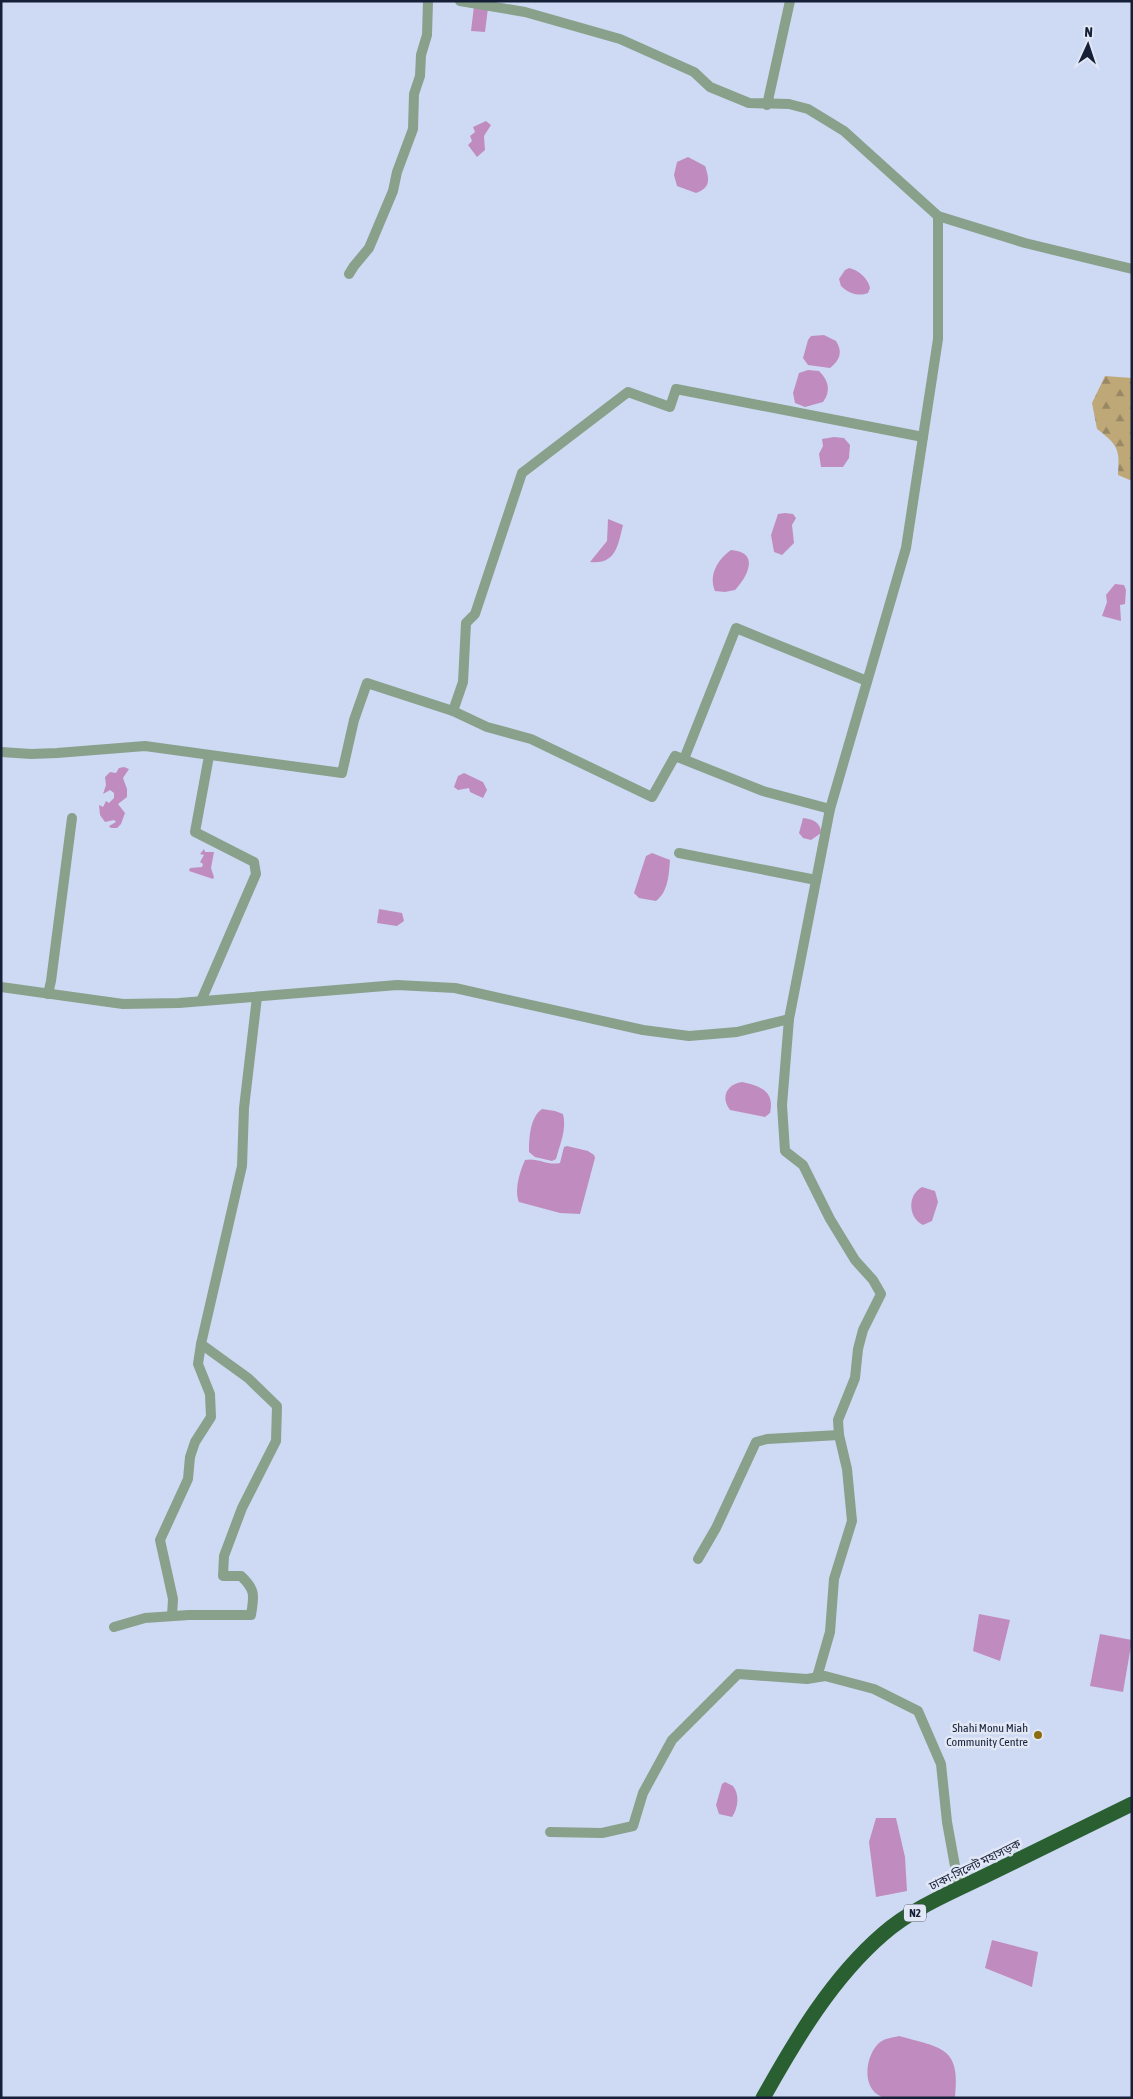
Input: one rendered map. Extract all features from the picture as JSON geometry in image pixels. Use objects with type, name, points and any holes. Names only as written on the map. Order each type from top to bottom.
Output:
[{"type":"highway","name":"ঢাকা-সিলেট মহাসড়ক","points":[[763,2098],[782,2065],[831,1990],[855,1960],[885,1932],[927,1905],[959,1888],[1132,1804]]},
{"type":"street","points":[[349,274],[369,248],[393,192],[397,172],[413,129],[414,94],[420,76],[421,54],[427,35],[428,1]]},
{"type":"street","points":[[460,1],[525,12],[620,39],[694,72],[710,87],[749,103],[767,105],[789,104],[808,109],[844,131],[938,216],[1025,243],[1132,269]]},
{"type":"street","points":[[767,105],[790,1]]},
{"type":"street","points":[[817,1677],[830,1632],[834,1579],[852,1521],[847,1469],[838,1435],[838,1420],[855,1378],[858,1349],[863,1330],[881,1294],[873,1280],[855,1260],[830,1220],[803,1165],[785,1151],[782,1105],[789,1019],[830,809],[906,548],[938,339],[938,216]]},
{"type":"street","points":[[453,710],[463,682],[466,623],[475,614],[522,474],[628,392],[670,407],[676,389],[923,437]]},
{"type":"street","points":[[684,760],[736,628],[867,682]]},
{"type":"street","points":[[1,752],[58,753],[145,746],[342,773],[354,720],[367,683],[453,710],[487,727],[531,740],[652,797],[675,756],[763,791],[830,809]]},
{"type":"street","points":[[201,1001],[256,874],[254,862],[195,832],[209,756]]},
{"type":"street","points":[[48,994],[52,981],[72,818]]},
{"type":"street","points":[[679,852],[816,880]]},
{"type":"street","points":[[1,987],[123,1004],[201,1001],[397,986],[455,988],[634,1028],[689,1036],[737,1032],[789,1019]]},
{"type":"street","points":[[172,1616],[173,1599],[160,1540],[188,1479],[190,1457],[195,1442],[211,1417],[210,1394],[198,1364],[242,1166],[244,1108],[257,997]]},
{"type":"street","points":[[114,1628],[145,1618],[251,1614],[254,1599],[251,1586],[241,1576],[224,1576],[224,1556],[242,1508],[276,1441],[277,1406],[248,1378],[201,1344]]},
{"type":"street","points":[[698,1559],[716,1528],[756,1442],[767,1439],[838,1435]]},
{"type":"street","points":[[550,1832],[602,1833],[633,1826],[643,1793],[672,1740],[738,1674],[807,1679],[825,1676],[874,1689],[918,1711],[940,1764],[947,1822],[959,1888]]},
{"type":"green space","points":[[1105,376],[1132,378],[1132,481],[1118,475],[1119,459],[1116,448],[1097,429],[1092,403]]},
{"type":"shaded area","points":[[474,6],[488,8],[485,32],[471,31]]},
{"type":"shaded area","points":[[486,121],[491,125],[484,136],[485,150],[477,157],[468,145],[472,141],[470,136],[475,132],[473,127]]},
{"type":"shaded area","points":[[688,157],[705,166],[708,175],[708,183],[704,189],[696,193],[677,186],[674,175],[677,162]]},
{"type":"shaded area","points":[[849,268],[865,278],[870,288],[868,293],[861,295],[853,294],[841,286],[839,279],[845,270]]},
{"type":"shaded area","points":[[824,335],[836,341],[840,352],[838,359],[830,368],[808,365],[803,358],[808,340],[811,336]]},
{"type":"shaded area","points":[[808,370],[819,371],[827,382],[828,390],[823,402],[805,407],[795,403],[793,393],[799,373]]},
{"type":"shaded area","points":[[844,438],[850,445],[849,458],[843,467],[821,467],[819,454],[823,446],[822,439]]},
{"type":"shaded area","points":[[778,514],[793,514],[796,518],[792,525],[794,543],[782,555],[774,552],[771,535]]},
{"type":"shaded area","points":[[608,519],[623,525],[617,546],[611,557],[599,562],[590,562],[607,541]]},
{"type":"shaded area","points":[[731,550],[746,555],[749,566],[747,572],[735,590],[715,591],[713,585],[714,573],[718,563]]},
{"type":"shaded area","points":[[1115,584],[1124,585],[1126,590],[1125,604],[1120,605],[1121,621],[1102,616],[1107,602],[1106,595]]},
{"type":"shaded area","points":[[119,768],[129,769],[123,778],[127,789],[127,797],[118,804],[125,813],[121,824],[117,828],[111,828],[109,826],[116,822],[114,820],[105,822],[100,815],[99,805],[103,807],[106,801],[109,803],[114,798],[114,793],[110,790],[103,794],[106,785],[105,777],[110,772],[116,773]]},
{"type":"shaded area","points":[[464,773],[483,782],[487,790],[483,798],[470,792],[469,788],[458,790],[454,787],[458,776]]},
{"type":"shaded area","points":[[803,818],[810,819],[818,824],[821,833],[811,840],[803,838],[799,833]]},
{"type":"shaded area","points":[[204,849],[205,852],[214,852],[211,868],[213,879],[189,871],[190,868],[202,867],[203,864],[200,862],[204,855],[200,854]]},
{"type":"shaded area","points":[[652,853],[670,860],[665,888],[656,901],[639,898],[634,893],[646,856]]},
{"type":"shaded area","points":[[379,909],[402,913],[404,921],[397,926],[377,923]]},
{"type":"shaded area","points":[[742,1082],[755,1085],[768,1095],[771,1106],[770,1113],[765,1117],[730,1110],[725,1096],[732,1085]]},
{"type":"shaded area","points":[[542,1109],[563,1114],[563,1136],[556,1159],[552,1161],[535,1157],[529,1152],[533,1122]]},
{"type":"shaded area","points":[[564,1147],[588,1151],[595,1158],[580,1214],[560,1213],[519,1202],[517,1186],[525,1160],[560,1163]]},
{"type":"shaded area","points":[[922,1187],[935,1191],[938,1202],[932,1221],[923,1225],[914,1217],[911,1206],[914,1195]]},
{"type":"shaded area","points":[[979,1614],[1010,1620],[1000,1661],[973,1651]]},
{"type":"shaded area","points":[[1100,1634],[1132,1640],[1123,1692],[1090,1686]]},
{"type":"shaded area","points":[[725,1782],[733,1786],[737,1793],[737,1806],[732,1817],[719,1814],[716,1805],[722,1784]]},
{"type":"shaded area","points":[[876,1818],[896,1818],[905,1857],[907,1891],[876,1897],[869,1842]]},
{"type":"shaded area","points":[[992,1940],[1038,1952],[1032,1987],[985,1968]]},
{"type":"shaded area","points":[[899,2036],[926,2043],[945,2052],[955,2068],[955,2098],[885,2098],[878,2095],[872,2089],[869,2083],[868,2067],[873,2051],[882,2041]]},
{"type":"place","name":"Shahi Monu Miah Community Centre","points":[[1038,1735]]}]
